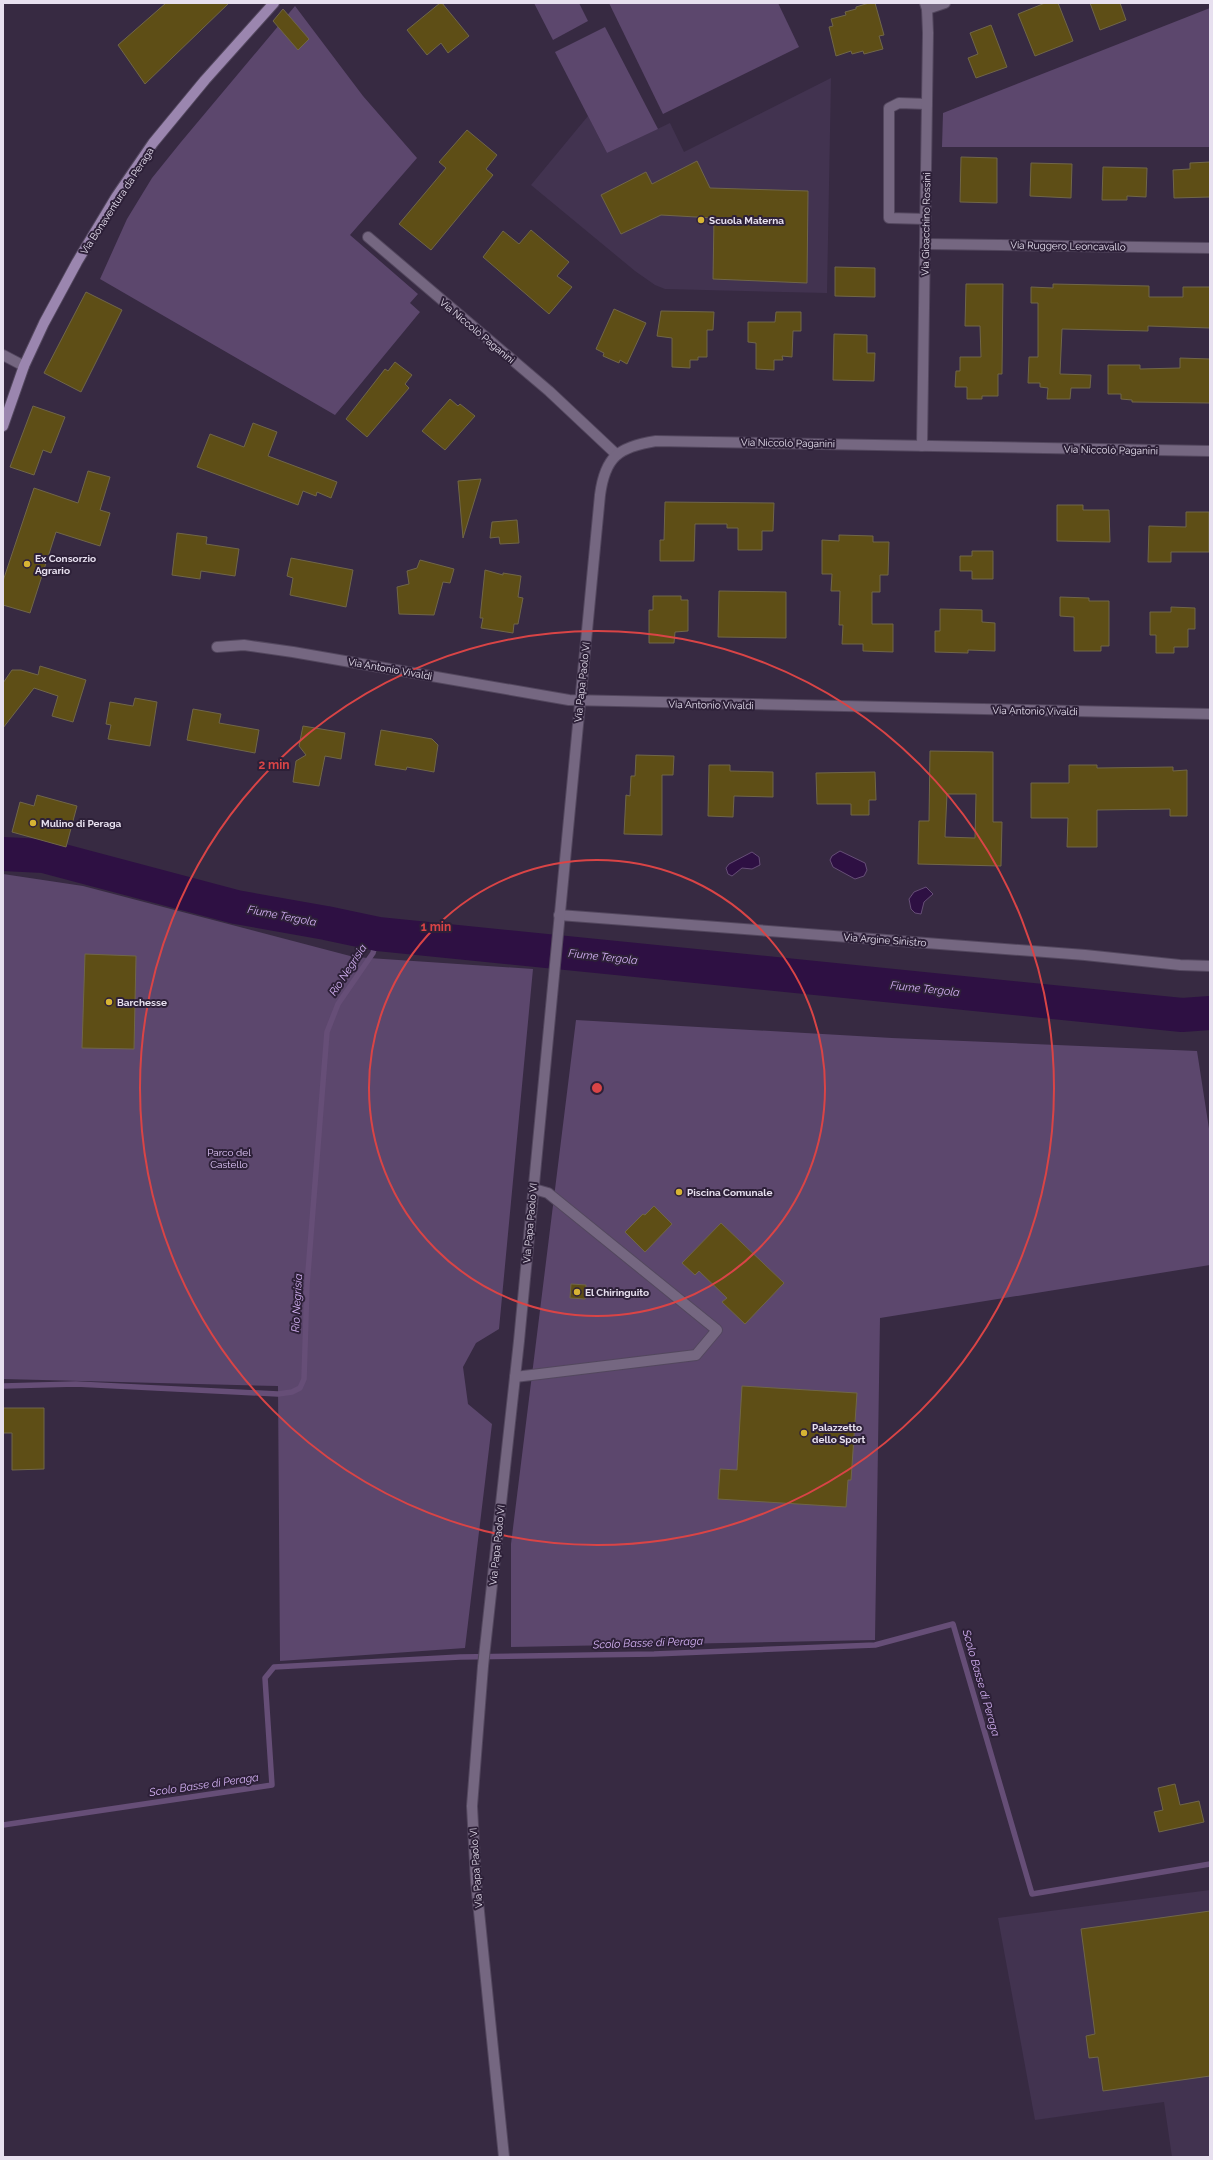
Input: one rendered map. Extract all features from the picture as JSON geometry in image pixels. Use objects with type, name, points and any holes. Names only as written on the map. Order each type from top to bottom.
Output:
[{"type":"main road","name":"Via Bonaventura da Peraga","points":[[3,426],[24,366],[59,295],[134,171],[205,80],[274,3]]},
{"type":"street","points":[[926,6],[945,3]]},
{"type":"street","name":"Via Gioacchino Rossini","points":[[922,446],[926,244],[926,6]]},
{"type":"street","points":[[926,219],[889,218],[889,108],[899,103],[927,104]]},
{"type":"street","name":"Via Niccolò Paganini","points":[[368,237],[429,291],[549,391],[616,454],[640,443],[656,441],[1210,451]]},
{"type":"street","name":"Via Ruggero Leoncavallo","points":[[926,244],[1210,248]]},
{"type":"street","points":[[3,355],[24,366]]},
{"type":"street","name":"Via Papa Paolo VI","points":[[504,2157],[476,1882],[472,1806],[483,1666],[534,1189],[552,985],[602,479],[606,466],[616,454]]},
{"type":"street","name":"Via Antonio Vivaldi","points":[[217,647],[244,645],[293,652],[580,701],[1210,714]]},
{"type":"street","name":"Via Argine Sinistro","points":[[559,914],[1085,955],[1180,965],[1210,966]]},
{"type":"street","points":[[515,1377],[696,1355],[717,1330],[548,1193],[534,1189]]},
{"type":"shaded area","name":"Scuola Materna","points":[[831,78],[827,293],[665,289],[655,285],[635,271],[531,185],[588,116],[607,153],[670,123],[684,152]]},
{"type":"shaded area","points":[[840,851],[865,863],[867,870],[864,876],[855,879],[833,867],[830,860],[832,856]]},
{"type":"shaded area","points":[[752,852],[759,857],[760,865],[752,869],[742,868],[732,876],[728,874],[726,868],[729,864]]},
{"type":"shaded area","points":[[926,887],[933,894],[924,902],[921,914],[915,913],[911,909],[909,899],[914,892]]},
{"type":"shaded area","points":[[1210,1890],[1210,2157],[1172,2157],[1164,2102],[1035,2120],[998,1918]]},
{"type":"green space","points":[[534,3],[579,3],[588,21],[553,40]]},
{"type":"green space","points":[[609,3],[778,3],[799,47],[663,114]]},
{"type":"green space","points":[[295,6],[363,96],[417,158],[350,235],[418,294],[410,303],[420,312],[335,415],[100,279],[127,219],[152,178]]},
{"type":"green space","points":[[1210,8],[1210,147],[942,147],[943,113]]},
{"type":"green space","points":[[605,27],[658,129],[607,153],[555,52]]},
{"type":"green space","name":"Parco del Castello","points":[[3,874],[83,886],[354,957],[533,969],[499,1329],[476,1343],[463,1367],[468,1404],[492,1424],[465,1648],[280,1661],[278,1386],[3,1379]]},
{"type":"green space","points":[[576,1020],[892,1038],[1197,1051],[1210,1135],[1210,1265],[880,1318],[875,1640],[511,1647],[511,1544]]},
{"type":"building","points":[[166,3],[229,3],[145,84],[118,45]]},
{"type":"building","points":[[440,3],[442,3],[469,36],[448,53],[441,43],[427,55],[407,30]]},
{"type":"building","points":[[869,3],[875,3],[884,35],[879,36],[883,49],[864,54],[863,51],[852,54],[851,51],[836,56],[829,27],[833,26],[831,19],[846,15],[845,12]]},
{"type":"building","points":[[1045,3],[1058,3],[1073,41],[1035,56],[1018,14]]},
{"type":"building","points":[[1090,3],[1120,3],[1126,20],[1100,30]]},
{"type":"building","points":[[283,9],[309,39],[298,50],[273,21]]},
{"type":"building","points":[[991,25],[1007,67],[976,78],[968,58],[978,54],[970,33]]},
{"type":"building","points":[[467,130],[497,155],[486,169],[493,175],[431,250],[399,224],[446,168],[439,162]]},
{"type":"building","points":[[961,157],[997,158],[997,203],[960,202]]},
{"type":"building","points":[[697,161],[710,188],[808,191],[807,283],[713,279],[714,218],[661,215],[621,234],[601,195],[646,172],[652,184]]},
{"type":"building","points":[[1210,162],[1210,197],[1174,198],[1173,170],[1190,169],[1190,163]]},
{"type":"building","points":[[1031,163],[1072,164],[1071,198],[1030,196]]},
{"type":"building","points":[[1103,167],[1147,168],[1146,197],[1127,196],[1127,200],[1102,200]]},
{"type":"building","points":[[531,230],[569,262],[557,276],[572,287],[549,314],[483,257],[503,231],[519,244]]},
{"type":"building","points":[[835,267],[875,268],[875,297],[835,296]]},
{"type":"building","points":[[966,284],[1003,284],[1002,374],[998,374],[998,396],[982,396],[982,399],[967,399],[967,387],[955,387],[956,371],[960,371],[960,357],[981,357],[980,326],[965,326]]},
{"type":"building","points":[[1053,284],[1149,286],[1149,297],[1183,297],[1183,287],[1210,287],[1210,328],[1148,326],[1148,331],[1062,329],[1060,374],[1091,375],[1090,388],[1071,388],[1070,399],[1047,399],[1048,388],[1040,387],[1040,383],[1028,383],[1029,357],[1038,357],[1038,303],[1031,303],[1031,287],[1053,288]]},
{"type":"building","points":[[86,292],[122,310],[81,392],[44,373]]},
{"type":"building","points":[[614,309],[646,323],[627,364],[620,360],[619,363],[603,356],[604,353],[596,349]]},
{"type":"building","points":[[661,311],[714,312],[713,330],[707,330],[707,357],[698,357],[698,360],[690,360],[690,368],[672,367],[672,338],[657,336]]},
{"type":"building","points":[[776,312],[801,312],[801,331],[793,331],[792,357],[782,356],[783,360],[774,360],[774,370],[756,369],[756,343],[748,342],[748,322],[775,322]]},
{"type":"building","points":[[834,334],[867,335],[867,353],[875,353],[874,381],[833,380]]},
{"type":"building","points":[[1180,358],[1210,359],[1210,403],[1132,402],[1132,400],[1121,399],[1121,394],[1108,394],[1108,365],[1140,365],[1140,369],[1180,368]]},
{"type":"building","points":[[395,362],[412,375],[405,384],[409,388],[367,437],[346,419],[385,369],[388,371]]},
{"type":"building","points":[[450,399],[458,406],[460,404],[475,416],[445,450],[422,431]]},
{"type":"building","points":[[33,406],[65,417],[51,453],[43,450],[34,475],[10,467]]},
{"type":"building","points":[[253,423],[277,432],[268,456],[337,482],[331,498],[317,492],[316,496],[303,491],[298,505],[197,467],[210,434],[244,447]]},
{"type":"building","name":"Ex Consorzio Agrario","points":[[88,471],[110,477],[100,510],[110,513],[100,546],[56,532],[30,613],[3,605],[3,581],[34,488],[78,503]]},
{"type":"building","points":[[481,479],[463,538],[458,481]]},
{"type":"building","points":[[665,502],[774,503],[773,531],[762,531],[762,550],[738,550],[738,528],[727,528],[727,524],[695,524],[694,561],[660,561],[660,540],[664,540]]},
{"type":"building","points":[[1057,505],[1083,505],[1083,510],[1109,510],[1110,542],[1057,541]]},
{"type":"building","points":[[1186,512],[1209,512],[1209,552],[1171,552],[1171,562],[1148,562],[1149,526],[1186,527]]},
{"type":"building","points":[[517,520],[519,543],[500,544],[499,537],[490,538],[492,522]]},
{"type":"building","points":[[177,533],[207,537],[206,544],[239,549],[235,576],[201,571],[200,579],[172,575]]},
{"type":"building","points":[[839,535],[873,536],[873,542],[889,542],[888,575],[880,575],[880,592],[872,592],[872,624],[893,624],[893,652],[863,651],[863,644],[842,644],[843,625],[839,625],[840,591],[831,591],[832,574],[822,574],[822,540],[839,541]]},
{"type":"building","points":[[972,551],[993,551],[993,579],[972,579],[972,571],[960,571],[960,556],[972,556]]},
{"type":"building","points":[[291,558],[353,570],[346,607],[290,595],[293,578],[287,576]]},
{"type":"building","points":[[420,560],[454,569],[450,583],[443,582],[434,615],[399,614],[397,587],[409,584],[407,571],[417,568]]},
{"type":"building","points":[[485,570],[503,575],[503,573],[521,576],[518,597],[523,598],[518,624],[514,624],[513,633],[481,628],[483,618],[480,618]]},
{"type":"building","points":[[719,591],[786,592],[786,638],[718,637]]},
{"type":"building","points":[[653,596],[681,596],[681,600],[688,600],[688,631],[675,632],[674,643],[649,643],[649,610],[653,610]]},
{"type":"building","points":[[1060,597],[1089,598],[1089,601],[1109,601],[1109,646],[1101,646],[1101,651],[1074,651],[1074,617],[1060,616]]},
{"type":"building","points":[[1171,607],[1195,608],[1195,629],[1188,629],[1188,647],[1174,647],[1174,653],[1156,653],[1156,635],[1150,635],[1150,612],[1171,612]]},
{"type":"building","points":[[940,609],[982,610],[982,622],[995,623],[995,651],[968,650],[968,653],[935,652],[935,631],[940,631]]},
{"type":"building","points":[[40,666],[86,680],[73,722],[52,716],[58,696],[34,688],[3,728],[3,683],[12,670],[21,670],[38,675]]},
{"type":"building","points":[[135,698],[157,702],[150,746],[108,739],[111,725],[106,724],[110,702],[133,706]]},
{"type":"building","points":[[193,709],[221,714],[219,723],[259,730],[255,753],[187,740]]},
{"type":"building","points":[[303,726],[345,733],[341,759],[325,756],[319,786],[293,782],[296,761],[306,755],[299,746]]},
{"type":"building","points":[[381,730],[432,739],[438,745],[434,772],[407,767],[406,770],[375,765]]},
{"type":"building","points":[[930,751],[993,752],[993,822],[1002,822],[1001,866],[918,864],[919,821],[929,821]],"holes":[[[947,794],[976,794],[975,838],[945,837]]]},
{"type":"building","points":[[636,755],[674,756],[673,775],[662,775],[662,835],[624,834],[626,795],[630,796],[631,776],[635,776]]},
{"type":"building","points":[[709,765],[730,765],[730,771],[773,772],[773,797],[734,796],[733,817],[708,816]]},
{"type":"building","points":[[1069,765],[1097,765],[1097,768],[1173,767],[1173,771],[1187,770],[1187,816],[1170,816],[1170,809],[1097,810],[1097,847],[1067,847],[1068,818],[1031,818],[1031,783],[1069,783]]},
{"type":"building","points":[[875,772],[876,800],[869,800],[869,815],[851,815],[851,804],[817,804],[816,773]]},
{"type":"building","points":[[37,795],[77,806],[66,847],[12,832],[20,802],[34,806]]},
{"type":"building","name":"Barchesse","points":[[85,954],[136,956],[134,1049],[82,1048]]},
{"type":"building","points":[[654,1206],[672,1224],[645,1252],[625,1232],[643,1214],[645,1215]]},
{"type":"building","points":[[721,1223],[784,1283],[745,1324],[722,1302],[727,1298],[699,1271],[695,1275],[682,1263]]},
{"type":"building","points":[[571,1284],[586,1285],[585,1299],[570,1298]]},
{"type":"building","name":"Palazzetto dello Sport","points":[[742,1386],[857,1393],[851,1480],[848,1480],[846,1507],[718,1499],[720,1469],[737,1470]]},
{"type":"building","points":[[3,1408],[44,1408],[44,1469],[12,1470],[12,1433],[3,1433]]},
{"type":"building","points":[[1175,1784],[1180,1805],[1199,1801],[1204,1822],[1159,1832],[1154,1812],[1163,1810],[1158,1788]]},
{"type":"building","points":[[1210,1911],[1210,2076],[1103,2091],[1098,2057],[1089,2058],[1086,2036],[1095,2034],[1081,1929]]},
{"type":"waterway","name":"Fiume Tergola","points":[[3,854],[44,856],[236,907],[378,934],[1182,1015],[1210,1013]]},
{"type":"waterway","name":"Rio Negrisia","points":[[3,1386],[76,1384],[278,1394],[292,1392],[300,1388],[304,1379],[307,1285],[327,1032],[338,1004],[373,953],[378,934]]},
{"type":"waterway","name":"Scolo Basse di Peraga","points":[[3,1825],[272,1785],[265,1678],[274,1667],[460,1657],[654,1654],[875,1645],[953,1624],[1032,1894],[1210,1864]]},
{"type":"place","name":"Scuola Materna","points":[[701,220]]},
{"type":"place","name":"Ex Consorzio Agrario","points":[[27,564]]},
{"type":"place","name":"Mulino di Peraga","points":[[33,823]]},
{"type":"place","name":"Barchesse","points":[[109,1002]]},
{"type":"place","name":"Piscina Comunale","points":[[679,1192]]},
{"type":"place","name":"El Chiringuito","points":[[577,1292]]},
{"type":"place","name":"Palazzetto dello Sport","points":[[804,1433]]}]
